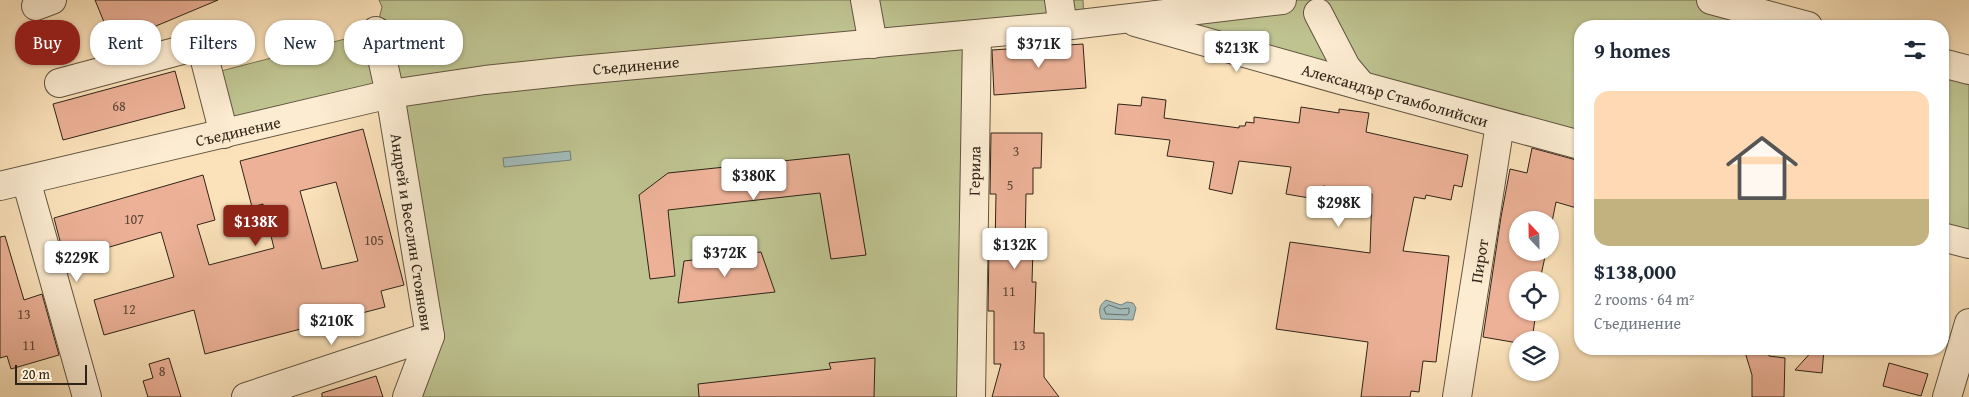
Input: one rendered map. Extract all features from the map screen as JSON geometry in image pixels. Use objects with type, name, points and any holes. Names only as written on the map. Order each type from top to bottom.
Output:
[{"type":"street","points":[[865,0],[873,44]]},
{"type":"street","points":[[1171,13],[1198,0]]},
{"type":"street","name":"Съединение","points":[[0,186],[390,94],[486,80],[977,34],[1061,13],[1124,19],[1282,0]]},
{"type":"street","points":[[1711,0],[1786,20]]},
{"type":"street","points":[[1318,13],[1346,67],[1362,86]]},
{"type":"street","name":"Александър Стамболийски","points":[[1124,19],[1574,143]]},
{"type":"street","name":"Герила","points":[[971,397],[977,34]]},
{"type":"street","points":[[59,82],[200,45],[224,134]]},
{"type":"street","name":"Андрей и Веселин Стоянови","points":[[384,65],[430,336],[407,397]]},
{"type":"street","points":[[1949,65],[1969,70]]},
{"type":"street","name":"Пирот","points":[[1457,397],[1500,124]]},
{"type":"street","points":[[26,180],[87,397]]},
{"type":"street","points":[[1949,239],[1969,244]]},
{"type":"street","points":[[1947,397],[1969,323]]},
{"type":"street","points":[[246,397],[430,336]]},
{"type":"green space","points":[[379,0],[1083,0],[1084,23],[977,35],[971,397],[407,397],[430,336],[390,94],[235,131],[221,71],[244,65],[255,65],[255,62],[265,60],[265,65],[334,65],[334,42],[344,39],[344,65],[463,65],[463,20],[379,20],[382,7]]},
{"type":"green space","points":[[1198,0],[1711,0],[1786,20],[1574,20],[1574,143],[1124,19]]},
{"type":"green space","points":[[1949,65],[1969,70],[1969,244],[1949,239]]},
{"type":"water","points":[[570,151],[571,160],[504,167],[503,158]]},
{"type":"water","points":[[1106,300],[1121,305],[1127,302],[1133,303],[1136,308],[1133,320],[1101,319],[1100,309]]},
{"type":"building","points":[[95,0],[218,0],[161,24],[161,20],[103,20]]},
{"type":"building","points":[[1083,44],[1086,88],[994,95],[992,50]]},
{"type":"building","points":[[175,71],[185,108],[63,140],[53,104]]},
{"type":"building","points":[[1142,97],[1166,100],[1164,118],[1239,128],[1239,126],[1245,126],[1246,122],[1254,123],[1254,117],[1299,123],[1301,107],[1339,113],[1339,109],[1369,113],[1366,132],[1468,155],[1462,187],[1454,185],[1451,200],[1426,195],[1425,199],[1414,197],[1403,251],[1449,256],[1436,362],[1423,361],[1419,392],[1411,391],[1410,397],[1361,397],[1368,342],[1276,329],[1290,242],[1370,253],[1372,194],[1323,186],[1321,200],[1286,194],[1291,167],[1239,161],[1232,194],[1209,189],[1214,162],[1167,156],[1170,140],[1115,134],[1118,104],[1141,106]]},
{"type":"building","points":[[363,129],[404,285],[381,291],[385,307],[205,354],[194,310],[104,335],[94,300],[174,277],[161,232],[65,260],[54,218],[203,175],[215,220],[197,225],[209,265],[274,248],[263,204],[252,207],[240,161]],"holes":[[[336,182],[358,261],[322,269],[300,191]]]},
{"type":"building","points":[[991,133],[1042,133],[1041,168],[1033,168],[1033,194],[1026,194],[1025,248],[1033,248],[1032,282],[1036,282],[1034,333],[1044,333],[1044,377],[1059,397],[992,397],[1001,364],[994,364],[994,311],[988,311],[989,247],[995,248],[996,194],[990,194]]},
{"type":"building","points":[[1532,148],[1574,159],[1574,207],[1556,202],[1554,211],[1509,211],[1509,261],[1544,261],[1542,271],[1509,271],[1509,321],[1535,321],[1533,331],[1509,331],[1509,341],[1483,337],[1510,169],[1527,173]]},
{"type":"building","points":[[849,154],[866,255],[831,259],[820,193],[668,210],[675,276],[650,279],[639,195],[668,173]]},
{"type":"building","points":[[5,236],[24,300],[42,294],[59,355],[11,369],[7,356],[0,358],[0,237]]},
{"type":"building","points":[[761,252],[775,292],[678,303],[684,261]]},
{"type":"building","points":[[1746,355],[1769,355],[1785,358],[1784,397],[1752,397],[1752,375]]},
{"type":"building","points":[[1809,355],[1824,355],[1822,373],[1795,370]]},
{"type":"building","points":[[169,358],[181,397],[148,397],[143,381],[153,378],[149,364]]},
{"type":"building","points":[[875,358],[874,397],[699,397],[698,384],[831,369],[829,363]]},
{"type":"building","points":[[1889,363],[1928,374],[1921,396],[1883,386]]},
{"type":"building","points":[[376,376],[383,397],[322,397],[322,393]]}]
